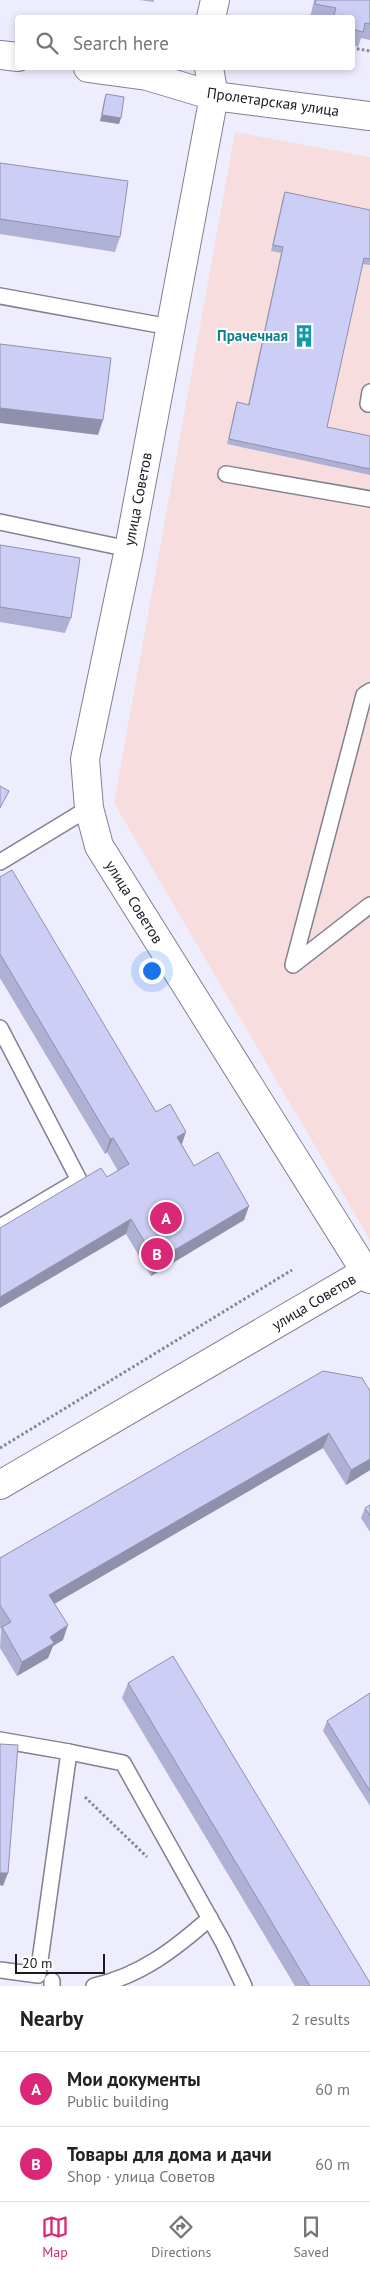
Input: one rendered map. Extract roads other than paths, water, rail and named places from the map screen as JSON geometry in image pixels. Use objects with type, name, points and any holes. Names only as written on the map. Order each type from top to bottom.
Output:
[{"type":"street","points":[[212,15],[215,0]]},
{"type":"street","points":[[0,55],[15,57]]},
{"type":"street","name":"Пролетарская улица","points":[[103,70],[147,76],[214,96],[370,116]]},
{"type":"street","name":"улица Советов","points":[[0,1485],[368,1276],[99,846],[89,808],[84,759],[129,549],[214,96],[209,70]]},
{"type":"lane","points":[[0,296],[170,327]]},
{"type":"lane","points":[[370,392],[368,404],[370,404]]},
{"type":"lane","points":[[226,474],[370,499]]},
{"type":"lane","points":[[0,522],[129,549]]},
{"type":"lane","points":[[370,691],[364,695],[293,965],[370,905]]},
{"type":"lane","points":[[0,862],[89,808]]},
{"type":"lane","points":[[0,1028],[79,1180],[0,1228]]},
{"type":"lane","points":[[0,1740],[122,1763],[210,1918],[244,1986]]},
{"type":"lane","points":[[0,1970],[38,1975],[70,1752]]},
{"type":"lane","points":[[94,1986],[138,1971],[160,1960],[210,1918]]},
{"type":"lane","points":[[223,1942],[233,1986]]},
{"type":"place","name":"Прачечная","points":[[304,336]]},
{"type":"place","name":"Мои документы","points":[[166,1218]]},
{"type":"place","name":"Товары для дома и дачи","points":[[157,1254]]}]
